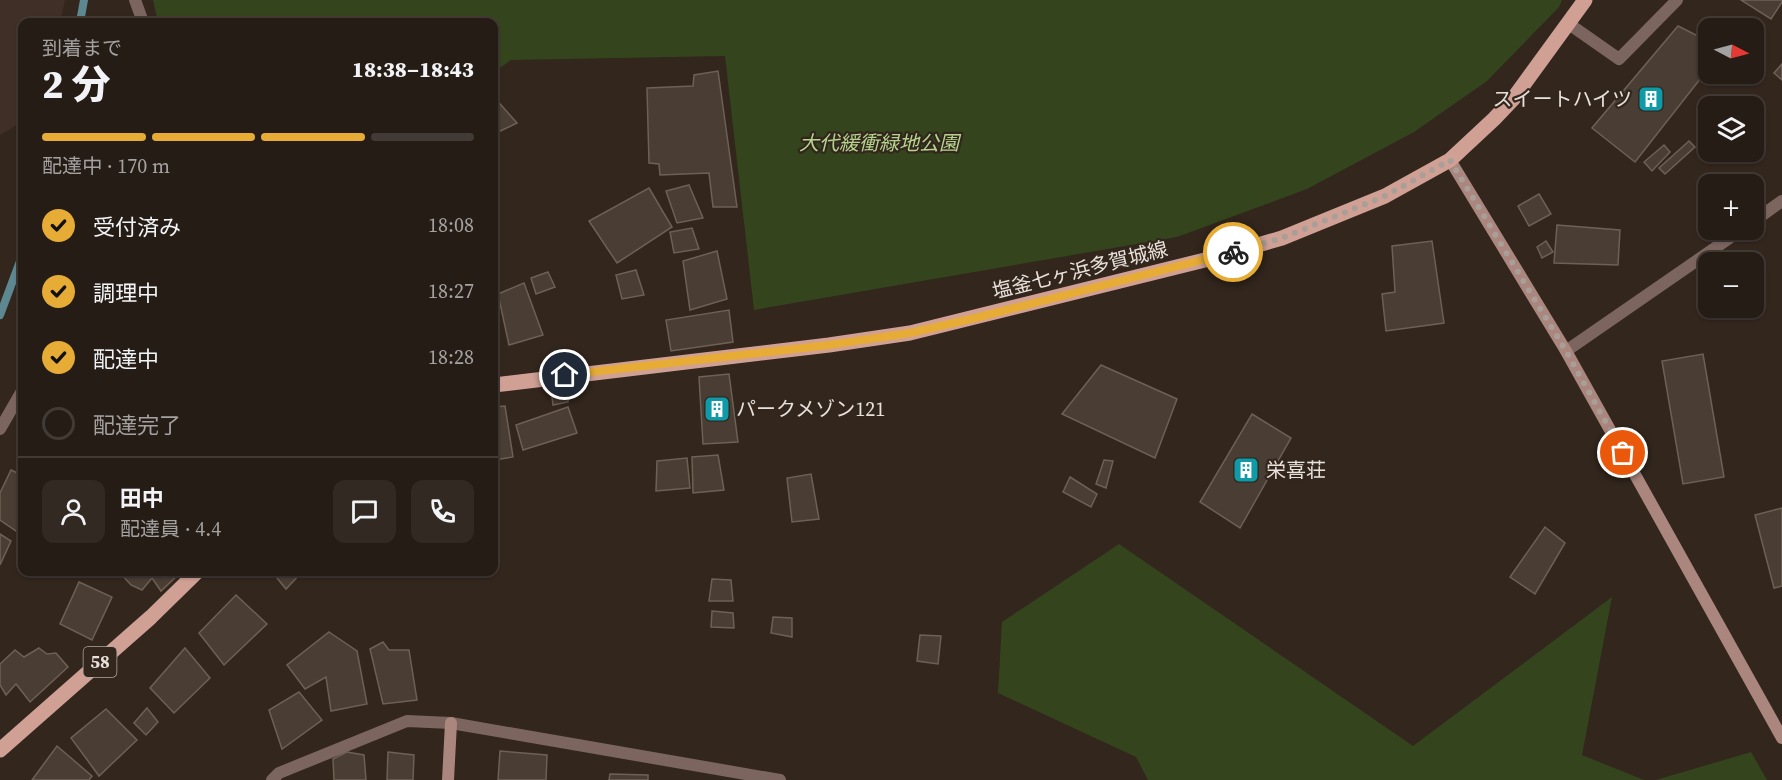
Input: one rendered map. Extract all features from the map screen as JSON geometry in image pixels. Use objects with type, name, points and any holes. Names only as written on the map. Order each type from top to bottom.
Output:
[{"type":"main road","name":"塩釜七ヶ浜多賀城線","points":[[498,385],[829,345],[910,333],[1217,257],[1282,238],[1385,196],[1450,160],[1513,99],[1586,0]]},
{"type":"main road","name":"58","points":[[0,750],[142,625],[193,576]]},
{"type":"street","points":[[135,0],[142,18]]},
{"type":"street","points":[[1569,24],[1619,59],[1677,0]]},
{"type":"street","points":[[1450,160],[1566,351],[1782,738]]},
{"type":"street","points":[[1764,214],[1782,201]]},
{"type":"street","points":[[1566,351],[1727,240]]},
{"type":"street","points":[[0,429],[18,398]]},
{"type":"street","points":[[273,780],[279,773],[407,721],[451,723],[780,780]]},
{"type":"street","points":[[448,780],[451,723]]},
{"type":"shaded area","points":[[0,0],[65,0],[61,18],[18,18],[18,124],[0,135]]},
{"type":"green space","name":"大代緩衝緑地公園","points":[[153,0],[1562,0],[1559,7],[1487,81],[1414,132],[1307,189],[1177,237],[754,310],[725,56],[511,60],[498,69],[498,18],[157,18]]},
{"type":"green space","points":[[1119,544],[1413,746],[1612,597],[1582,755],[1644,780],[1148,780],[1136,757],[998,693],[1002,622]]},
{"type":"green space","points":[[1751,752],[1767,780],[1656,780]]},
{"type":"building","points":[[1741,0],[1782,0],[1782,2],[1771,19]]},
{"type":"building","name":"スイートハイツ","points":[[1678,26],[1698,36],[1698,82],[1635,162],[1592,128]]},
{"type":"building","points":[[1782,64],[1782,80],[1774,73]]},
{"type":"building","points":[[718,71],[737,207],[713,207],[709,173],[660,175],[659,164],[649,163],[647,88],[693,86],[694,75]]},
{"type":"building","points":[[498,102],[517,123],[498,132]]},
{"type":"building","points":[[1689,141],[1695,147],[1665,174],[1659,168]]},
{"type":"building","points":[[1664,145],[1670,152],[1652,171],[1644,162]]},
{"type":"building","points":[[689,185],[703,218],[677,223],[666,191]]},
{"type":"building","points":[[649,188],[672,227],[617,263],[589,221]]},
{"type":"building","points":[[1539,194],[1551,214],[1529,226],[1518,206]]},
{"type":"building","points":[[1557,225],[1620,230],[1618,265],[1554,263]]},
{"type":"building","points":[[692,228],[699,249],[674,253],[670,232]]},
{"type":"building","points":[[1432,241],[1444,323],[1386,331],[1382,294],[1395,292],[1392,246]]},
{"type":"building","points":[[1546,241],[1553,252],[1542,258],[1537,247]]},
{"type":"building","points":[[717,251],[727,299],[690,310],[683,261]]},
{"type":"building","points":[[636,270],[644,295],[622,299],[616,275]]},
{"type":"building","points":[[548,272],[555,287],[536,294],[531,278]]},
{"type":"building","points":[[524,283],[543,335],[509,345],[498,294]]},
{"type":"building","points":[[729,310],[733,342],[671,351],[666,320]]},
{"type":"building","points":[[1703,354],[1724,477],[1683,484],[1662,361]]},
{"type":"building","points":[[1101,365],[1177,399],[1155,458],[1062,414]]},
{"type":"building","name":"パークメゾン121","points":[[729,374],[738,442],[703,444],[699,377]]},
{"type":"building","points":[[568,394],[568,402],[553,405],[552,397]]},
{"type":"building","points":[[505,406],[513,457],[498,459],[498,407]]},
{"type":"building","points":[[568,407],[577,433],[523,450],[516,425]]},
{"type":"building","name":"栄喜荘","points":[[1252,414],[1291,438],[1240,528],[1200,502]]},
{"type":"building","points":[[718,455],[724,490],[693,493],[692,457]]},
{"type":"building","points":[[687,458],[690,488],[656,491],[657,461]]},
{"type":"building","points":[[1104,460],[1113,461],[1106,488],[1096,484]]},
{"type":"building","points":[[11,470],[18,473],[18,532],[0,520],[0,493]]},
{"type":"building","points":[[811,474],[819,519],[792,522],[787,478]]},
{"type":"building","points":[[1070,477],[1097,494],[1091,507],[1063,492]]},
{"type":"building","points":[[1782,508],[1782,586],[1774,588],[1755,515]]},
{"type":"building","points":[[1545,527],[1565,543],[1535,594],[1510,577]]},
{"type":"building","points":[[0,534],[11,541],[0,565]]},
{"type":"building","points":[[123,576],[177,576],[161,591],[152,578],[142,590],[131,585]]},
{"type":"building","points":[[275,576],[298,576],[286,589]]},
{"type":"building","points":[[712,579],[731,580],[733,601],[709,601]]},
{"type":"building","points":[[79,582],[112,597],[92,640],[60,624]]},
{"type":"building","points":[[236,595],[267,624],[224,665],[199,633]]},
{"type":"building","points":[[712,611],[733,613],[734,628],[711,627]]},
{"type":"building","points":[[773,617],[792,618],[792,637],[771,633]]},
{"type":"building","points":[[329,632],[357,651],[367,704],[331,711],[326,677],[305,689],[287,665]]},
{"type":"building","points":[[920,635],[941,636],[938,664],[917,661]]},
{"type":"building","points":[[383,642],[389,650],[409,650],[417,700],[383,704],[370,649]]},
{"type":"building","points":[[39,648],[47,654],[56,653],[68,667],[30,702],[16,684],[6,695],[0,685],[0,664],[15,650],[24,657]]},
{"type":"building","points":[[185,648],[210,678],[174,713],[150,688]]},
{"type":"building","points":[[299,692],[322,720],[282,749],[269,710]]},
{"type":"building","points":[[147,708],[158,722],[146,735],[134,723]]},
{"type":"building","points":[[106,709],[137,740],[99,776],[71,738]]},
{"type":"building","points":[[57,746],[92,776],[89,780],[32,780]]},
{"type":"building","points":[[500,751],[547,755],[546,780],[498,780]]},
{"type":"building","points":[[347,752],[364,755],[366,780],[334,780],[333,759]]},
{"type":"building","points":[[388,752],[414,755],[413,780],[387,780]]},
{"type":"building","points":[[610,774],[648,775],[648,780],[609,780]]},
{"type":"waterway","points":[[81,18],[84,0]]},
{"type":"waterway","points":[[0,315],[18,267]]},
{"type":"way so far","points":[[1233,252],[1282,238],[1385,196],[1450,160],[1566,351],[1623,453]]},
{"type":"place","name":"スイートハイツ","points":[[1651,99]]},
{"type":"place","name":"パークメゾン121","points":[[717,409]]},
{"type":"place","name":"栄喜荘","points":[[1246,470]]},
{"type":"route","points":[[565,375],[829,345],[910,333],[1233,252]]}]
